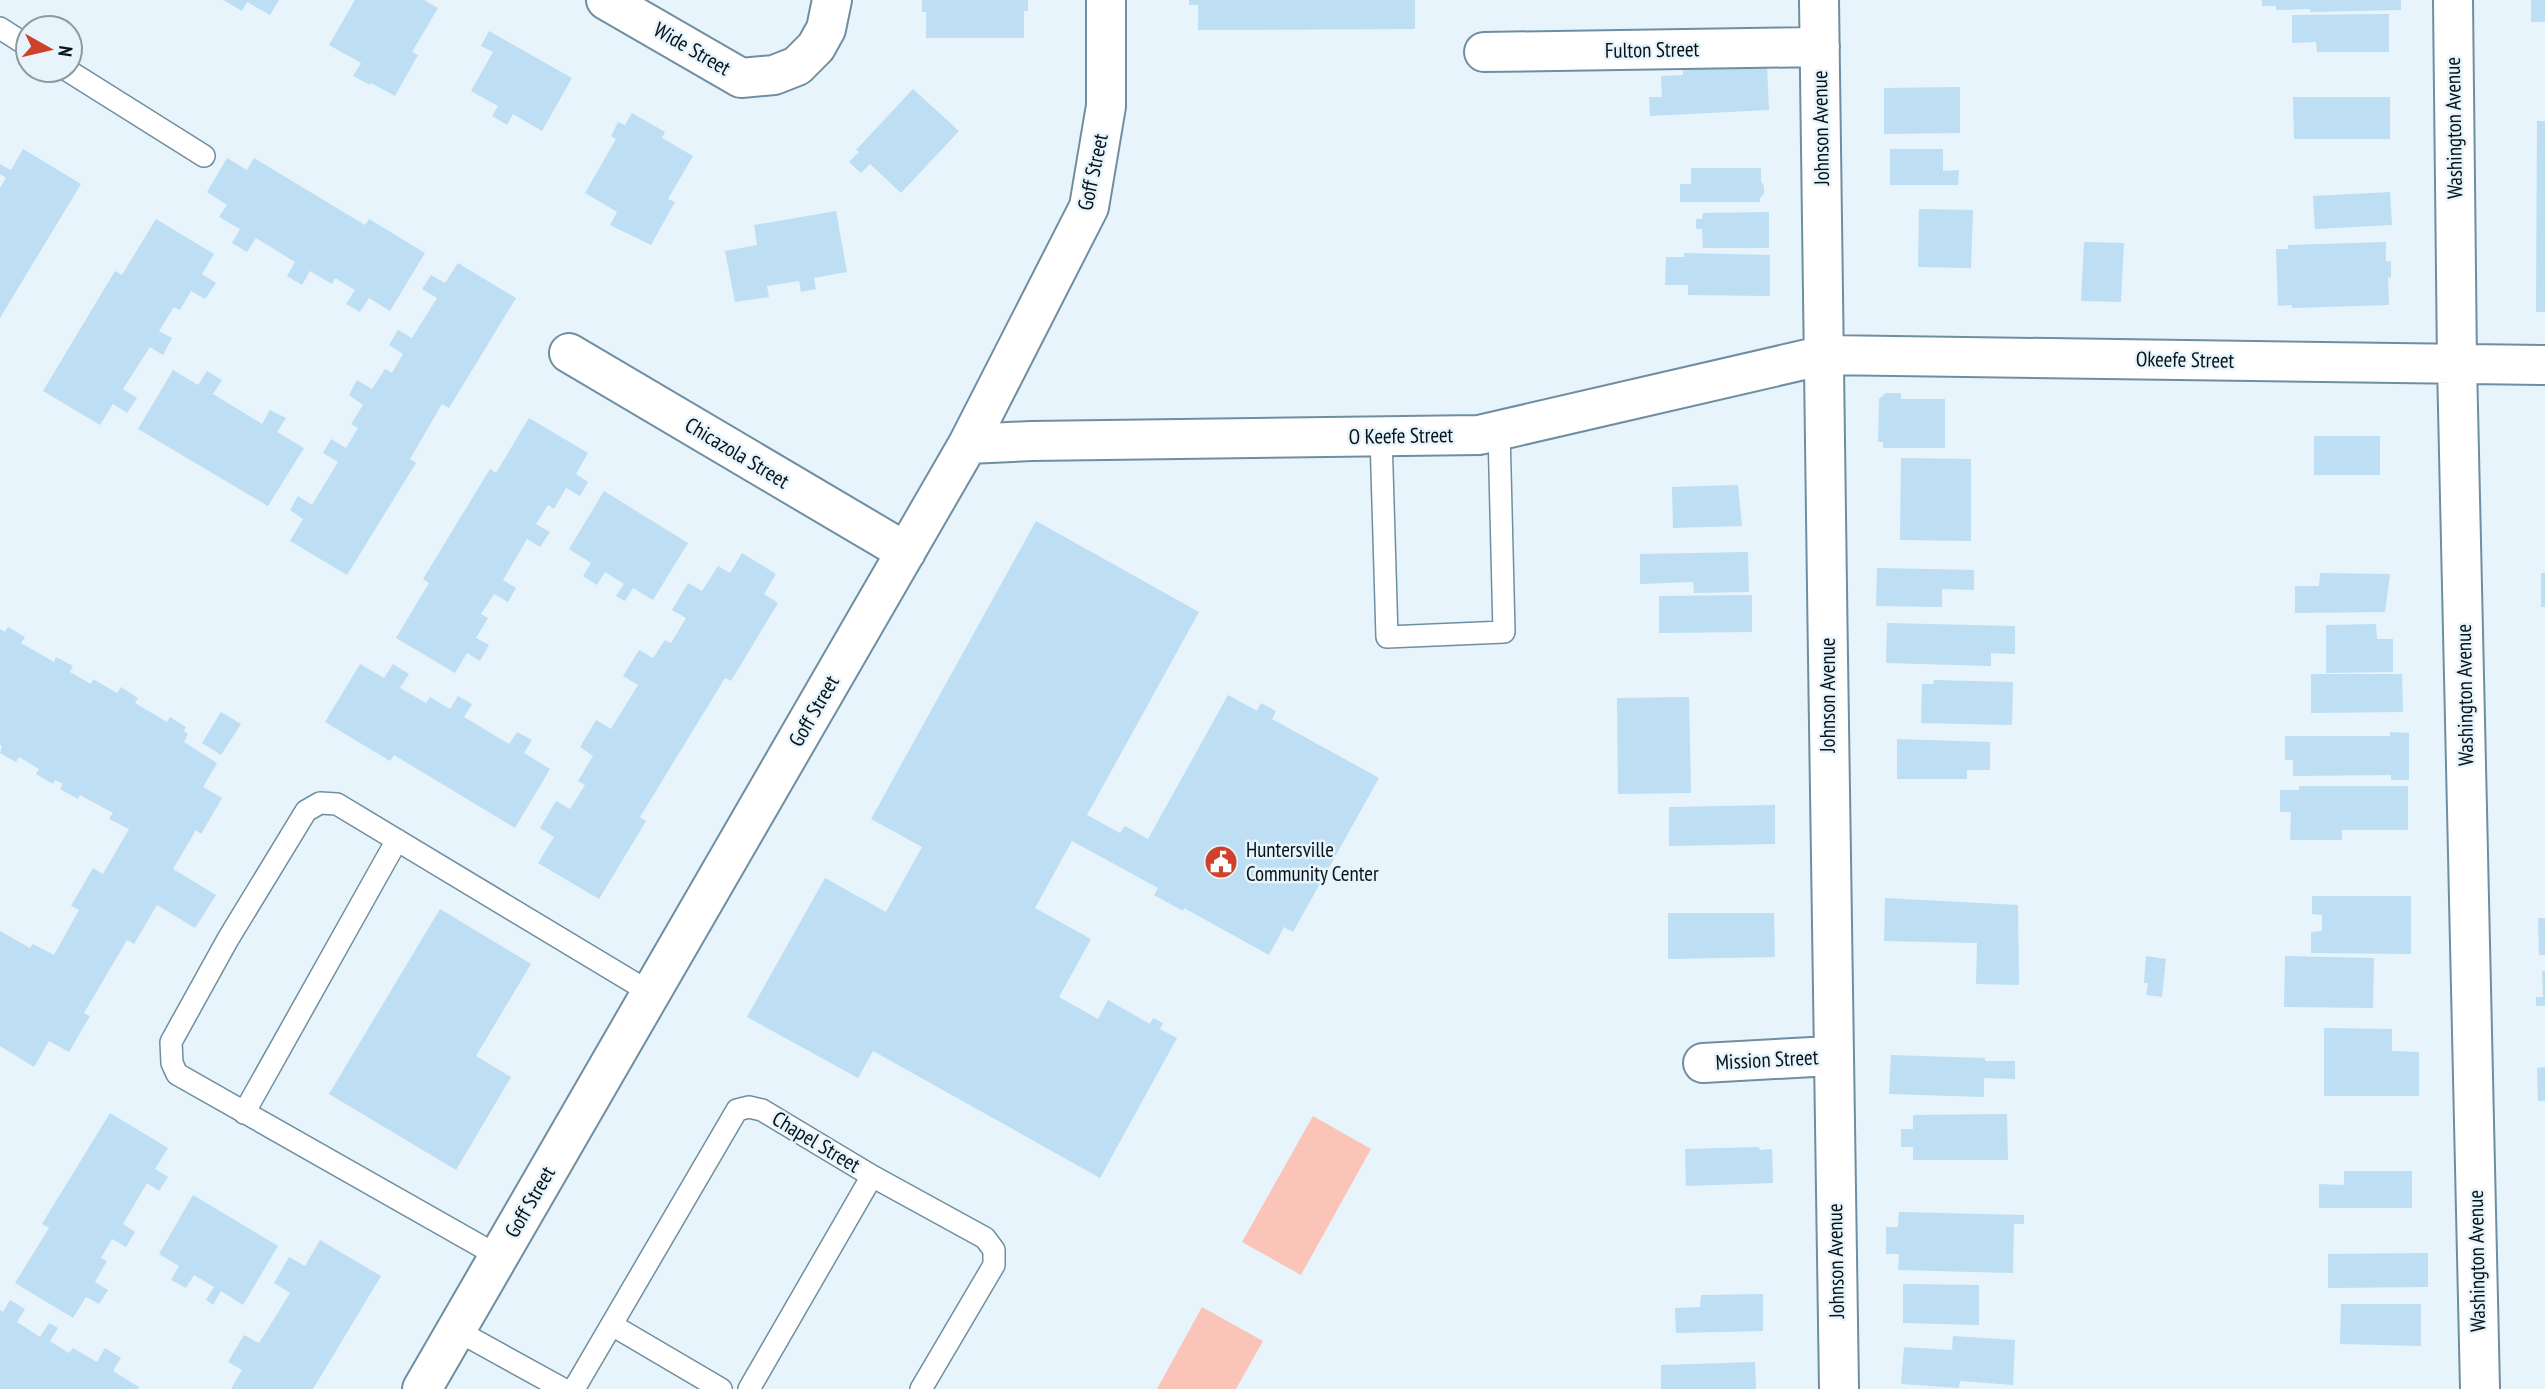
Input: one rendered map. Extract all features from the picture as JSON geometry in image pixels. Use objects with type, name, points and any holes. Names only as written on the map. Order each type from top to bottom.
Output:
[{"type":"street","name":"Wide Street","points":[[606,0],[741,78],[775,75],[797,66],[816,47],[826,29],[832,0]]},
{"type":"street","name":"Goff Street","points":[[422,1389],[968,444],[1089,207],[1106,106],[1106,0]]},
{"type":"street","name":"Johnson Avenue","points":[[1819,0],[1831,1056],[1839,1389]]},
{"type":"street","name":"Washington Avenue","points":[[2453,0],[2457,364],[2480,1389]]},
{"type":"street","name":"Fulton Street","points":[[1484,52],[1820,47]]},
{"type":"street","name":"Chicazola Street","points":[[569,353],[906,552]]},
{"type":"street","name":"O Keefe Street","points":[[968,444],[1479,435],[1825,355]]},
{"type":"street","name":"Okeefe Street","points":[[1825,355],[2545,366]]},
{"type":"street","name":"Mission Street","points":[[1703,1063],[1831,1056]]},
{"type":"lane","points":[[84,81],[204,156]]},
{"type":"lane","points":[[1381,436],[1387,637],[1491,633],[1504,632],[1499,430]]},
{"type":"lane","points":[[498,1256],[177,1074],[172,1063],[171,1042],[228,939],[306,811],[320,803],[337,804],[651,993]]},
{"type":"lane","points":[[244,1113],[397,840]]},
{"type":"lane","name":"Chapel Street","points":[[574,1389],[737,1110],[749,1107],[762,1110],[985,1238],[995,1250],[994,1265],[921,1389]]},
{"type":"lane","points":[[750,1389],[873,1176]]},
{"type":"lane","points":[[612,1325],[721,1389]]},
{"type":"lane","points":[[456,1330],[563,1389]]},
{"type":"shaded area","points":[[1313,1116],[1371,1149],[1301,1275],[1242,1242]]},
{"type":"shaded area","points":[[1202,1307],[1263,1341],[1236,1389],[1157,1389]]},
{"type":"building","points":[[223,0],[279,0],[270,15],[247,2],[242,11]]},
{"type":"building","points":[[355,0],[424,0],[438,8],[412,52],[418,55],[395,96],[353,76],[361,63],[329,45]]},
{"type":"building","points":[[922,0],[1028,0],[1028,11],[1024,11],[1024,38],[926,38],[926,12],[922,12]]},
{"type":"building","points":[[1189,0],[1415,0],[1415,29],[1198,30],[1198,5],[1189,5]]},
{"type":"building","points":[[2262,0],[2401,0],[2401,10],[2276,10],[2276,6],[2262,6]]},
{"type":"building","points":[[2531,0],[2545,0],[2545,22],[2531,22]]},
{"type":"building","points":[[2389,14],[2389,52],[2317,52],[2316,42],[2292,43],[2292,15]]},
{"type":"building","points":[[489,31],[572,78],[542,131],[513,114],[507,125],[492,116],[498,106],[471,91],[493,52],[481,46]]},
{"type":"building","points":[[1767,66],[1769,110],[1650,116],[1649,97],[1662,97],[1661,76],[1683,75],[1683,70]]},
{"type":"building","points":[[1960,87],[1960,133],[1884,134],[1884,88]]},
{"type":"building","points":[[913,89],[959,131],[901,193],[870,164],[861,173],[849,162],[859,152],[856,150]]},
{"type":"building","points":[[2293,97],[2390,97],[2390,139],[2294,139]]},
{"type":"building","points":[[632,113],[665,132],[662,138],[693,156],[668,199],[675,202],[651,245],[610,225],[617,212],[585,193],[616,139],[611,136],[618,122],[625,125]]},
{"type":"building","points":[[2537,121],[2545,121],[2545,312],[2536,312]]},
{"type":"building","points":[[23,149],[81,184],[0,318],[0,188],[6,178],[0,174],[0,164],[11,170]]},
{"type":"building","points":[[1890,149],[1943,149],[1943,171],[1959,170],[1958,185],[1890,185]]},
{"type":"building","points":[[227,158],[247,170],[254,158],[365,225],[369,219],[425,253],[390,311],[369,298],[360,312],[346,304],[355,290],[335,278],[332,284],[310,271],[302,285],[287,276],[295,262],[256,238],[247,252],[232,243],[240,229],[219,217],[227,205],[207,192]]},
{"type":"building","points":[[1691,168],[1761,168],[1764,194],[1760,202],[1680,202],[1680,184],[1691,184]]},
{"type":"building","points":[[2390,192],[2392,225],[2315,229],[2313,196]]},
{"type":"building","points":[[1919,209],[1973,210],[1971,268],[1918,267]]},
{"type":"building","points":[[836,211],[847,272],[814,278],[816,289],[801,292],[799,281],[767,286],[769,297],[735,302],[725,251],[757,245],[754,225]]},
{"type":"building","points":[[1769,212],[1769,248],[1703,248],[1702,229],[1696,229],[1696,219],[1702,219],[1703,213]]},
{"type":"building","points":[[156,219],[214,254],[202,274],[216,283],[205,299],[191,291],[180,310],[174,307],[159,331],[172,338],[163,355],[150,347],[123,389],[137,398],[127,413],[113,404],[100,425],[43,391],[115,271],[122,275]]},
{"type":"building","points":[[2084,242],[2124,243],[2121,302],[2081,301]]},
{"type":"building","points":[[2386,242],[2386,262],[2391,261],[2391,278],[2388,277],[2389,305],[2292,308],[2292,305],[2278,306],[2276,249],[2288,249],[2288,245]]},
{"type":"building","points":[[1684,253],[1770,255],[1770,296],[1688,295],[1688,285],[1665,285],[1666,257],[1684,257]]},
{"type":"building","points":[[458,263],[516,298],[449,408],[442,404],[410,459],[416,463],[347,575],[290,541],[303,519],[290,510],[298,496],[312,505],[338,462],[323,453],[331,439],[346,448],[358,428],[351,424],[363,405],[349,395],[357,380],[372,389],[385,369],[392,373],[403,354],[389,345],[398,330],[412,338],[437,298],[422,289],[431,275],[445,283]]},
{"type":"building","points":[[173,370],[198,385],[207,371],[222,380],[213,394],[262,424],[270,410],[286,418],[277,432],[304,448],[268,506],[138,429]]},
{"type":"building","points":[[1886,393],[1901,393],[1901,399],[1945,399],[1945,448],[1883,448],[1883,442],[1878,442],[1879,399]]},
{"type":"building","points":[[529,418],[588,453],[576,474],[588,482],[580,496],[566,488],[554,509],[548,505],[536,524],[550,532],[540,547],[527,539],[503,580],[516,588],[508,602],[494,594],[481,614],[488,618],[476,638],[489,645],[480,661],[467,653],[455,673],[396,638],[429,583],[423,579],[490,469],[496,473]]},
{"type":"building","points":[[2314,436],[2380,436],[2380,475],[2314,475]]},
{"type":"building","points":[[1901,458],[1971,459],[1971,541],[1900,540]]},
{"type":"building","points":[[1738,485],[1742,526],[1673,528],[1672,487]]},
{"type":"building","points":[[604,491],[688,543],[653,600],[633,588],[625,601],[616,596],[624,584],[605,572],[597,585],[583,576],[591,563],[569,549]]},
{"type":"building","name":"Huntersville Community Center","points":[[1036,521],[1199,612],[1087,815],[1120,833],[1125,826],[1148,839],[1228,695],[1257,711],[1261,703],[1276,711],[1272,719],[1379,778],[1293,932],[1284,927],[1269,955],[1184,908],[1183,911],[1154,895],[1158,888],[1072,841],[1035,908],[1091,939],[1059,997],[1098,1019],[1108,1000],[1150,1024],[1153,1018],[1163,1023],[1160,1029],[1177,1038],[1100,1178],[873,1051],[858,1078],[747,1017],[825,878],[886,912],[922,847],[871,819]]},
{"type":"building","points":[[1748,552],[1749,592],[1694,593],[1693,582],[1640,584],[1640,554]]},
{"type":"building","points":[[742,553],[776,574],[764,594],[778,603],[731,681],[725,678],[640,817],[646,821],[599,899],[538,863],[554,837],[540,828],[556,801],[570,809],[585,785],[578,781],[593,756],[580,747],[596,720],[611,729],[638,685],[623,676],[639,650],[653,658],[665,640],[671,643],[686,618],[672,610],[688,583],[702,591],[718,566],[730,573]]},
{"type":"building","points":[[1877,568],[1974,570],[1974,590],[1942,589],[1942,607],[1876,606]]},
{"type":"building","points":[[2320,573],[2390,574],[2385,612],[2295,613],[2295,586],[2319,586]]},
{"type":"building","points":[[2541,573],[2545,573],[2545,607],[2541,607]]},
{"type":"building","points":[[1752,595],[1752,632],[1659,633],[1659,596]]},
{"type":"building","points":[[1887,623],[2015,626],[2015,654],[1991,653],[1991,666],[1886,663]]},
{"type":"building","points":[[2376,624],[2377,639],[2393,639],[2393,672],[2326,673],[2326,625]]},
{"type":"building","points":[[8,627],[25,637],[21,643],[54,662],[56,657],[73,666],[70,672],[91,684],[93,679],[117,693],[121,687],[138,698],[135,703],[167,722],[170,717],[186,727],[184,731],[188,734],[184,742],[217,763],[203,787],[222,798],[201,834],[196,830],[173,869],[216,895],[195,928],[157,905],[134,944],[127,940],[84,1013],[90,1016],[69,1052],[49,1041],[34,1067],[0,1046],[0,931],[30,948],[33,944],[54,955],[79,910],[71,906],[93,868],[103,874],[129,829],[109,819],[113,813],[80,795],[78,799],[60,789],[63,784],[55,780],[53,784],[36,774],[39,769],[19,757],[16,762],[0,753],[0,629],[5,632]]},
{"type":"building","points":[[360,664],[384,678],[393,664],[409,674],[400,688],[426,703],[430,697],[450,709],[458,696],[472,704],[464,717],[509,744],[517,732],[532,740],[524,753],[550,769],[515,828],[394,755],[390,761],[325,722]]},
{"type":"building","points":[[2311,674],[2402,674],[2403,712],[2311,713]]},
{"type":"building","points":[[1934,680],[2013,682],[2012,725],[1921,723],[1922,684],[1933,684]]},
{"type":"building","points":[[1689,697],[1691,793],[1618,794],[1617,698]]},
{"type":"building","points":[[221,712],[241,724],[221,755],[202,743]]},
{"type":"building","points":[[2390,732],[2409,733],[2409,780],[2391,780],[2391,775],[2293,776],[2293,760],[2285,760],[2285,736],[2390,736]]},
{"type":"building","points":[[1897,739],[1990,742],[1990,770],[1967,770],[1967,779],[1897,779]]},
{"type":"building","points":[[2299,786],[2408,786],[2408,830],[2342,830],[2342,840],[2290,840],[2291,812],[2280,812],[2280,790],[2299,790]]},
{"type":"building","points":[[1775,805],[1775,844],[1669,846],[1669,807]]},
{"type":"building","points":[[2312,896],[2411,896],[2411,954],[2311,953],[2311,932],[2322,931],[2322,915],[2312,914]]},
{"type":"building","points":[[1885,898],[2018,905],[2019,985],[1976,984],[1977,943],[1884,941]]},
{"type":"building","points":[[440,909],[531,964],[476,1056],[511,1077],[456,1170],[329,1094]]},
{"type":"building","points":[[1668,913],[1774,913],[1775,957],[1668,959]]},
{"type":"building","points":[[2538,918],[2545,918],[2545,955],[2539,955]]},
{"type":"building","points":[[2146,956],[2166,959],[2162,997],[2146,995]]},
{"type":"building","points":[[2285,956],[2374,958],[2373,1008],[2284,1007]]},
{"type":"building","points":[[2542,971],[2545,971],[2545,1006],[2536,1006],[2536,997],[2543,997]]},
{"type":"building","points":[[2324,1028],[2392,1029],[2392,1051],[2419,1052],[2419,1096],[2324,1096]]},
{"type":"building","points":[[1891,1055],[2015,1061],[2015,1079],[1984,1078],[1984,1097],[1889,1094]]},
{"type":"building","points":[[2545,1067],[2545,1101],[2538,1101],[2537,1068]]},
{"type":"building","points":[[110,1113],[168,1148],[155,1169],[168,1177],[159,1191],[147,1183],[123,1224],[135,1232],[126,1247],[112,1239],[101,1258],[107,1261],[95,1282],[108,1290],[99,1304],[86,1297],[73,1318],[15,1283],[49,1228],[42,1224]]},
{"type":"building","points":[[2007,1114],[2008,1160],[1913,1160],[1913,1147],[1901,1147],[1901,1129],[1913,1129],[1913,1115]]},
{"type":"building","points":[[1759,1147],[1760,1150],[1772,1149],[1773,1183],[1686,1186],[1685,1149]]},
{"type":"building","points":[[2344,1171],[2412,1171],[2412,1208],[2319,1208],[2319,1184],[2344,1185]]},
{"type":"building","points":[[193,1195],[278,1246],[243,1305],[221,1291],[213,1305],[206,1300],[214,1287],[194,1275],[186,1288],[171,1280],[179,1266],[159,1254]]},
{"type":"building","points":[[1899,1212],[2024,1215],[2024,1224],[2014,1224],[2013,1273],[1898,1270],[1899,1254],[1886,1254],[1886,1227],[1898,1227]]},
{"type":"building","points":[[320,1240],[381,1276],[313,1389],[231,1389],[242,1370],[228,1362],[244,1335],[259,1343],[290,1293],[274,1283],[289,1257],[305,1266]]},
{"type":"building","points":[[2428,1253],[2428,1287],[2328,1288],[2328,1254]]},
{"type":"building","points":[[1903,1284],[1979,1285],[1979,1325],[1903,1323]]},
{"type":"building","points":[[1763,1294],[1763,1331],[1676,1333],[1675,1308],[1700,1307],[1701,1295]]},
{"type":"building","points":[[10,1300],[25,1309],[17,1322],[40,1337],[49,1323],[58,1328],[50,1341],[69,1353],[73,1348],[97,1362],[105,1348],[121,1358],[113,1371],[139,1387],[138,1389],[0,1389],[0,1310],[3,1312]]},
{"type":"building","points":[[2341,1304],[2421,1304],[2421,1346],[2340,1344]]},
{"type":"building","points":[[1953,1336],[2015,1340],[2013,1385],[1960,1381],[1959,1388],[1901,1384],[1904,1347],[1952,1350]]},
{"type":"building","points":[[1755,1362],[1756,1389],[1661,1389],[1661,1365]]},
{"type":"place","name":"Huntersville Community Center","points":[[1221,862]]}]
